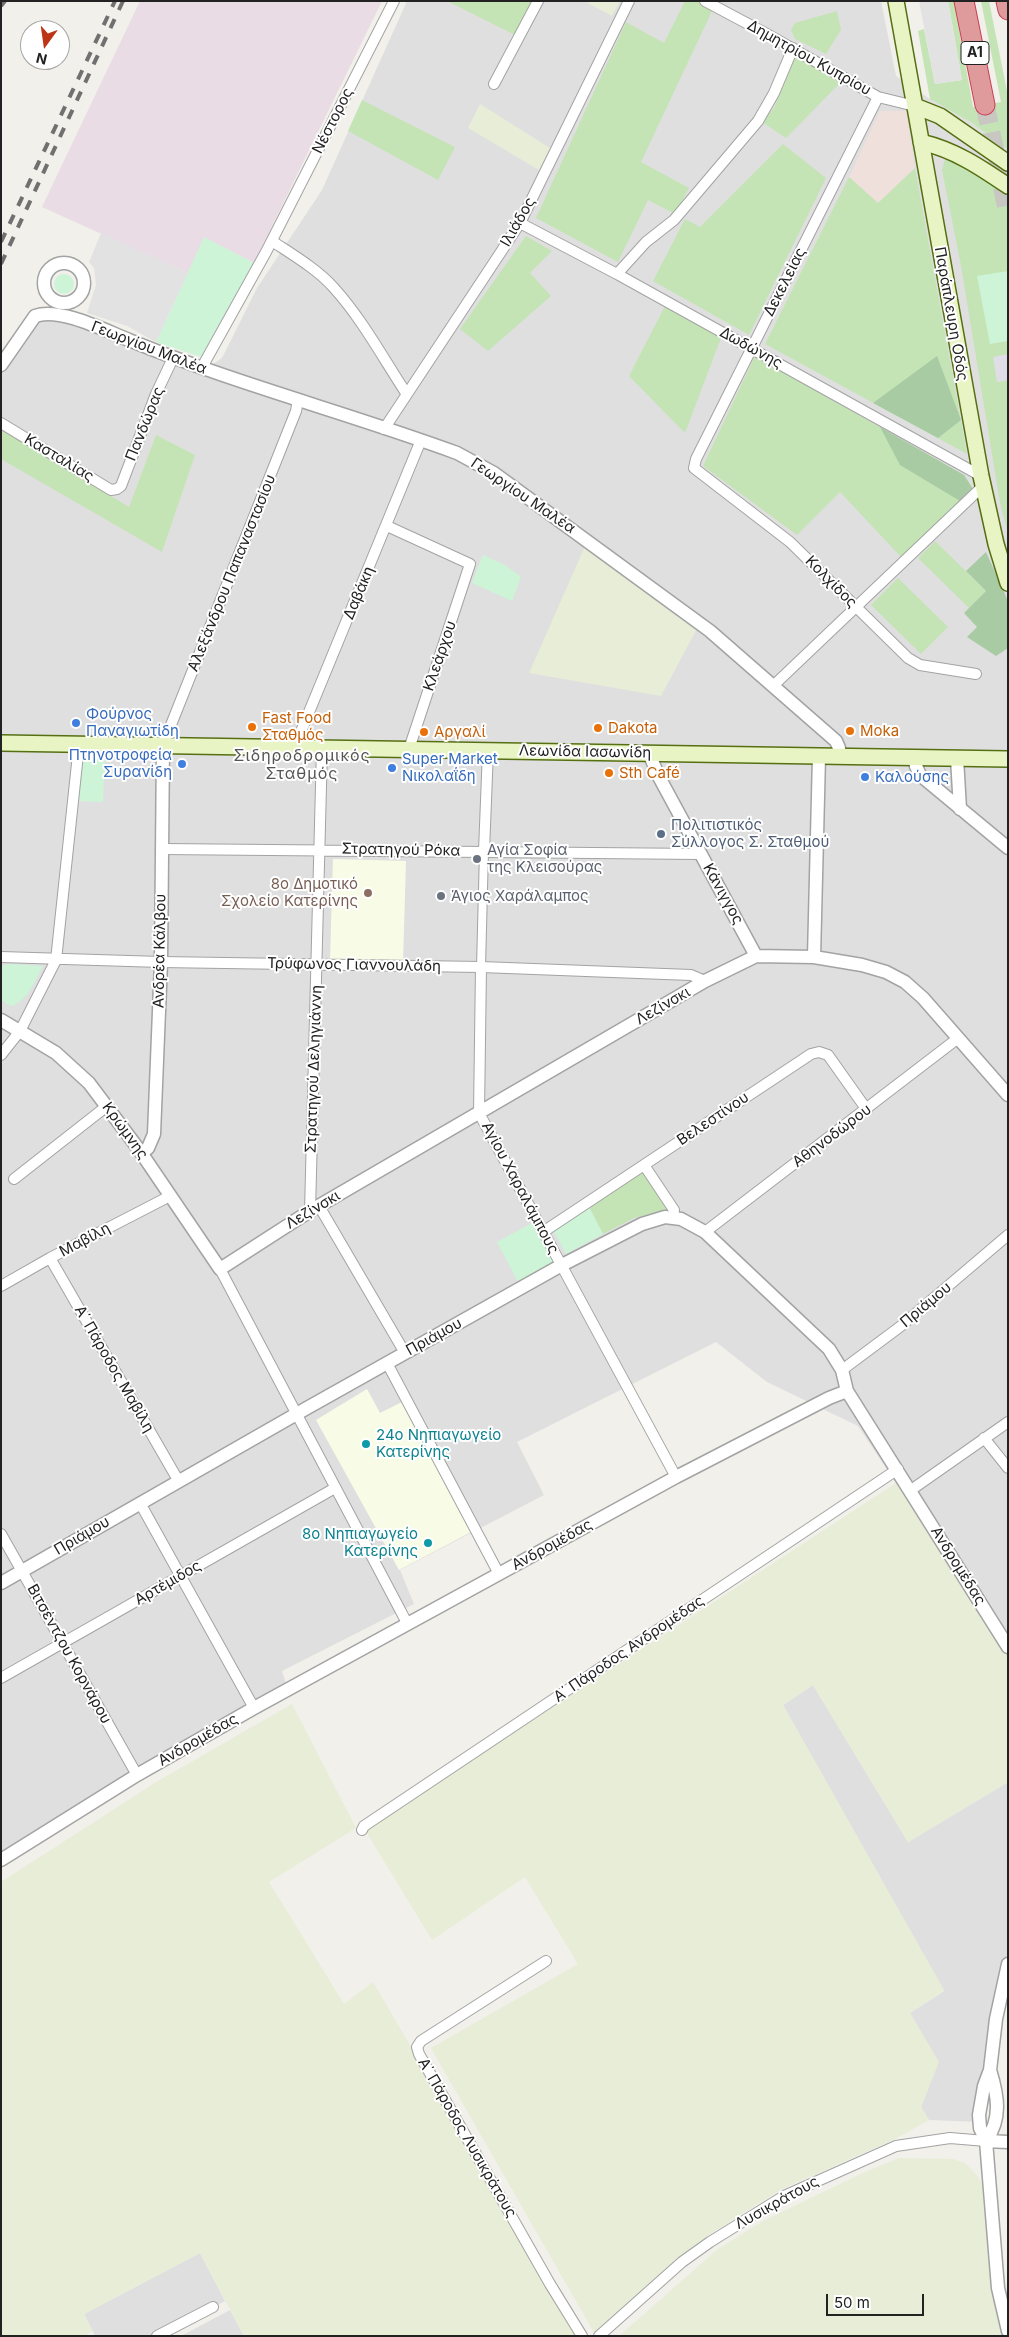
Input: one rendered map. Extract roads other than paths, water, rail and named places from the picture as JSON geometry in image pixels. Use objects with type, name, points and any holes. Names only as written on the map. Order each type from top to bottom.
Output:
[{"type":"highway","name":"Α1","points":[[964,1],[985,105]]},
{"type":"highway","points":[[1006,1],[1008,10]]},
{"type":"main road","name":"Παράπλευρη Οδός","points":[[896,1],[982,481],[996,544],[1008,583]]},
{"type":"main road","points":[[915,106],[940,116],[1008,163]]},
{"type":"main road","points":[[921,142],[958,154],[1008,186]]},
{"type":"main road","points":[[1,733],[35,744]]},
{"type":"main road","points":[[1,743],[35,744]]},
{"type":"main road","points":[[1,750],[35,744]]},
{"type":"main road","name":"Λεωνίδα Ιασωνίδη","points":[[35,744],[163,744],[1008,759]]},
{"type":"street","name":"Νέστορος","points":[[201,369],[272,241],[394,1]]},
{"type":"street","points":[[494,84],[538,1]]},
{"type":"street","name":"Ιλιάδος","points":[[384,429],[520,223],[628,1]]},
{"type":"street","name":"Δημητρίου Κυπρίου","points":[[705,1],[878,97],[915,106]]},
{"type":"street","points":[[617,274],[646,242],[674,220],[758,121],[774,93],[792,48]]},
{"type":"street","name":"Δεκελείας","points":[[694,468],[696,459],[878,97]]},
{"type":"street","name":"Δωδώνης","points":[[520,223],[617,274],[982,481]]},
{"type":"street","points":[[272,241],[305,263],[333,286],[357,317],[406,393]]},
{"type":"street","points":[[1,365],[35,316],[46,313],[56,314],[75,300],[83,291],[83,277],[74,266],[67,264],[54,267],[46,275],[45,288],[56,314]]},
{"type":"street","points":[[50,298],[56,302],[66,303],[75,300]]},
{"type":"street","points":[[75,300],[81,321]]},
{"type":"street","name":"Γεωργίου Μαλέα","points":[[56,314],[81,321],[201,369],[457,453],[494,473],[676,605],[836,741],[839,748],[839,756]]},
{"type":"street","name":"Πανδώρας","points":[[117,489],[121,486],[156,394],[173,358]]},
{"type":"street","name":"Αλεξάνδρου Παπαναστασίου","points":[[163,744],[296,411],[298,400]]},
{"type":"street","name":"Κασταλίας","points":[[1,423],[111,490],[117,489]]},
{"type":"street","name":"Δαβάκη","points":[[298,747],[300,734],[421,440]]},
{"type":"street","name":"Κολχίδος","points":[[694,468],[790,542],[908,658],[920,665],[976,674]]},
{"type":"street","points":[[773,686],[857,608],[982,481]]},
{"type":"street","name":"Κλεάρχου","points":[[387,526],[470,564],[409,749]]},
{"type":"street","name":"Ανδρέα Κάλβου","points":[[142,1153],[153,1141],[154,1134],[161,962],[163,744]]},
{"type":"street","points":[[1,1055],[20,1030],[56,960],[79,745]]},
{"type":"street","name":"Στρατηγού Δεληγιάννη","points":[[314,1208],[322,747]]},
{"type":"street","name":"Αγίου Χαραλάμπους","points":[[488,750],[481,967],[480,1113],[560,1266],[676,1477]]},
{"type":"street","name":"Κάνιγγος","points":[[649,753],[658,775],[756,956]]},
{"type":"street","points":[[814,957],[819,756]]},
{"type":"street","points":[[915,758],[920,775],[1008,848]]},
{"type":"street","points":[[957,758],[960,809]]},
{"type":"street","name":"Στρατηγού Ρόκα","points":[[162,849],[701,854]]},
{"type":"street","points":[[756,956],[814,957],[862,965],[886,972],[905,982],[923,998],[956,1039],[1008,1095]]},
{"type":"street","name":"Λεζίνσκι","points":[[220,1269],[314,1208],[705,981],[756,956]]},
{"type":"street","name":"Τρύφωνος Γιαννουλάδη","points":[[1,957],[56,960],[481,967],[691,975],[705,981]]},
{"type":"street","name":"Κρώμνης","points":[[1,1020],[56,1053],[77,1070],[108,1106],[142,1153],[220,1269]]},
{"type":"street","name":"Αθηνοδώρου","points":[[705,1232],[956,1039]]},
{"type":"street","name":"Βελεστίνου","points":[[543,1232],[811,1054],[819,1052],[828,1055],[866,1110]]},
{"type":"street","points":[[14,1179],[108,1106]]},
{"type":"street","points":[[644,1165],[674,1210],[673,1218],[681,1219],[705,1232],[829,1349],[842,1370],[847,1391]]},
{"type":"street","name":"Μαβίλη","points":[[1,1286],[50,1258],[170,1196]]},
{"type":"street","points":[[314,1208],[405,1352]]},
{"type":"street","name":"Πριάμου","points":[[1,1583],[178,1480],[560,1266],[642,1224],[665,1217],[673,1218]]},
{"type":"street","name":"Πριάμου","points":[[842,1370],[901,1326],[1008,1235]]},
{"type":"street","name":"Α΄ Πάροδος Μαβίλη","points":[[50,1258],[178,1480]]},
{"type":"street","points":[[220,1269],[407,1623]]},
{"type":"street","points":[[387,1363],[500,1574]]},
{"type":"street","name":"Ανδρομέδας","points":[[1,1860],[137,1775],[407,1623],[676,1477],[829,1398],[847,1391],[898,1469],[1008,1647]]},
{"type":"street","points":[[911,1490],[1008,1422]]},
{"type":"street","points":[[984,1438],[1008,1468]]},
{"type":"street","name":"Α΄ Πάροδος Ανδρομέδας","points":[[362,1830],[364,1826],[898,1469]]},
{"type":"street","name":"Αρτέμιδος","points":[[1,1678],[335,1488]]},
{"type":"street","points":[[140,1503],[254,1708]]},
{"type":"street","name":"Βιτσέντζου Κορνάρου","points":[[1,1534],[137,1775]]},
{"type":"street","name":"Α΄ Πάροδος Λυσικράτους","points":[[546,1961],[421,2041],[417,2047],[419,2054],[540,2267],[582,2336]]},
{"type":"street","points":[[1008,1964],[996,2019],[990,2070],[984,2086],[979,2115],[980,2128],[986,2141],[998,2288],[1008,2331]]},
{"type":"street","points":[[986,2141],[994,2130],[997,2119],[995,2088],[990,2070]]},
{"type":"street","points":[[995,2088],[1008,2109]]},
{"type":"street","name":"Λυσικράτους","points":[[599,2336],[682,2262],[710,2242],[784,2196],[896,2146],[950,2138],[986,2141]]},
{"type":"street","points":[[986,2141],[1008,2142]]},
{"type":"street","points":[[157,2336],[213,2307]]},
{"type":"tunnel","points":[[985,105],[1008,213]]},
{"type":"railway","points":[[1,6],[5,1]]},
{"type":"railway","points":[[1,242],[115,1]]},
{"type":"railway","points":[[1,264],[123,1]]},
{"type":"place","name":"Φούρνος Παναγιωτίδη","points":[[76,723]]},
{"type":"place","name":"Fast Food Σταθμός","points":[[252,727]]},
{"type":"place","name":"Dakota","points":[[598,728]]},
{"type":"place","name":"Moka","points":[[850,731]]},
{"type":"place","name":"Αργαλί","points":[[424,732]]},
{"type":"place","name":"Πτηνοτροφεία Συρανίδη","points":[[182,764]]},
{"type":"place","name":"Super Market Νικολαΐδη","points":[[392,768]]},
{"type":"place","name":"Sth Café","points":[[609,773]]},
{"type":"place","name":"Καλούσης","points":[[865,777]]},
{"type":"place","name":"Πολιτιστικός Σύλλογος Σ. Σταθμού","points":[[661,834]]},
{"type":"place","name":"Αγία Σοφία της Κλεισούρας","points":[[477,859]]},
{"type":"place","name":"8ο Δημοτικό Σχολείο Κατερίνης","points":[[368,893]]},
{"type":"place","name":"Άγιος Χαράλαμπος","points":[[441,896]]},
{"type":"place","name":"24ο Νηπιαγωγείο Κατερίνης","points":[[366,1444]]},
{"type":"place","name":"8ο Νηπιαγωγείο Κατερίνης","points":[[428,1543]]},
{"type":"district","name":"Σιδηροδρομικός Σταθμός","points":[[302,765]]}]
